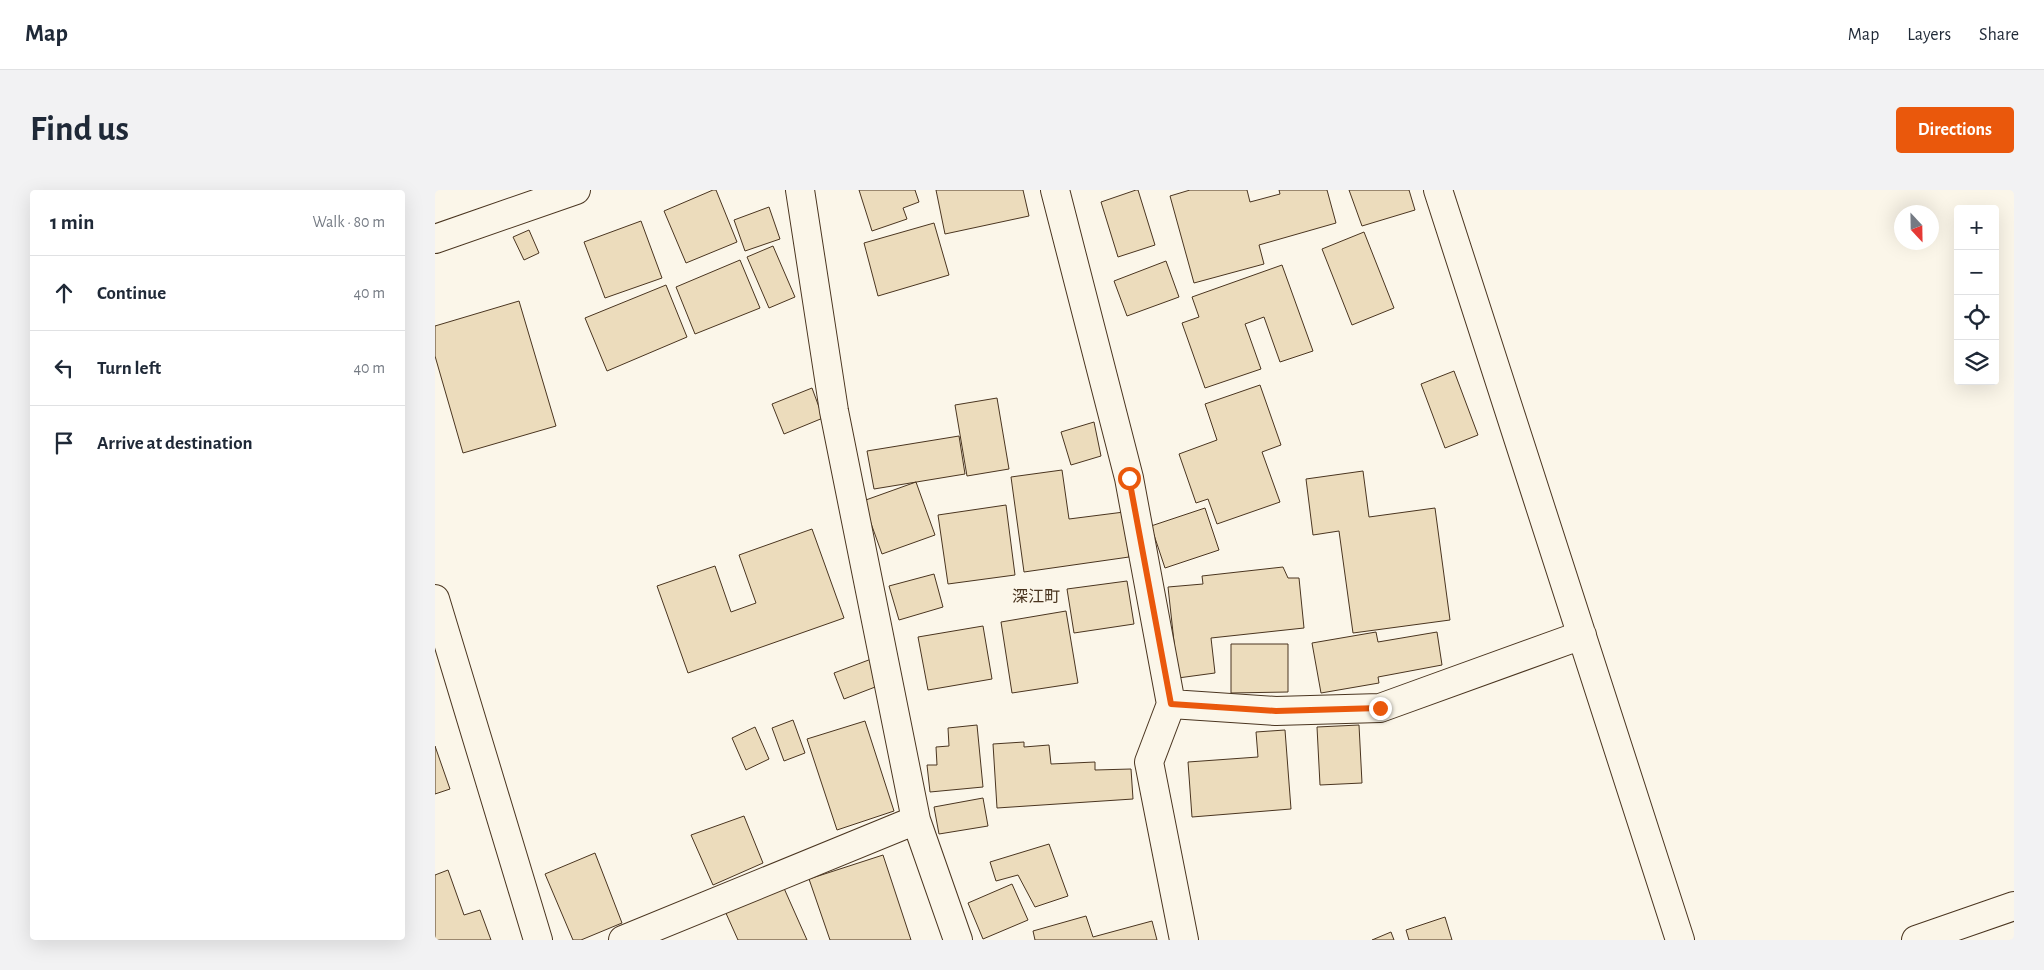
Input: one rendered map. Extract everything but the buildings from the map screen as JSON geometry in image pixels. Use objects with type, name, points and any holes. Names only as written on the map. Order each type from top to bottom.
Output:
[{"type":"street","points":[[435,239],[576,190]]},
{"type":"street","points":[[800,190],[834,411],[916,820],[958,940]]},
{"type":"street","points":[[1055,190],[1129,478],[1171,704],[1149,762],[1184,940]]},
{"type":"street","points":[[1438,190],[1680,940]]},
{"type":"street","points":[[435,599],[538,940]]},
{"type":"street","points":[[1171,704],[1276,711],[1380,708],[1582,635]]},
{"type":"street","points":[[623,940],[916,820]]},
{"type":"street","points":[[1917,940],[2014,906]]},
{"type":"district","name":"深江町","points":[[1036,597]]},
{"type":"route","points":[[1129,478],[1171,704],[1276,711],[1380,708]]}]
